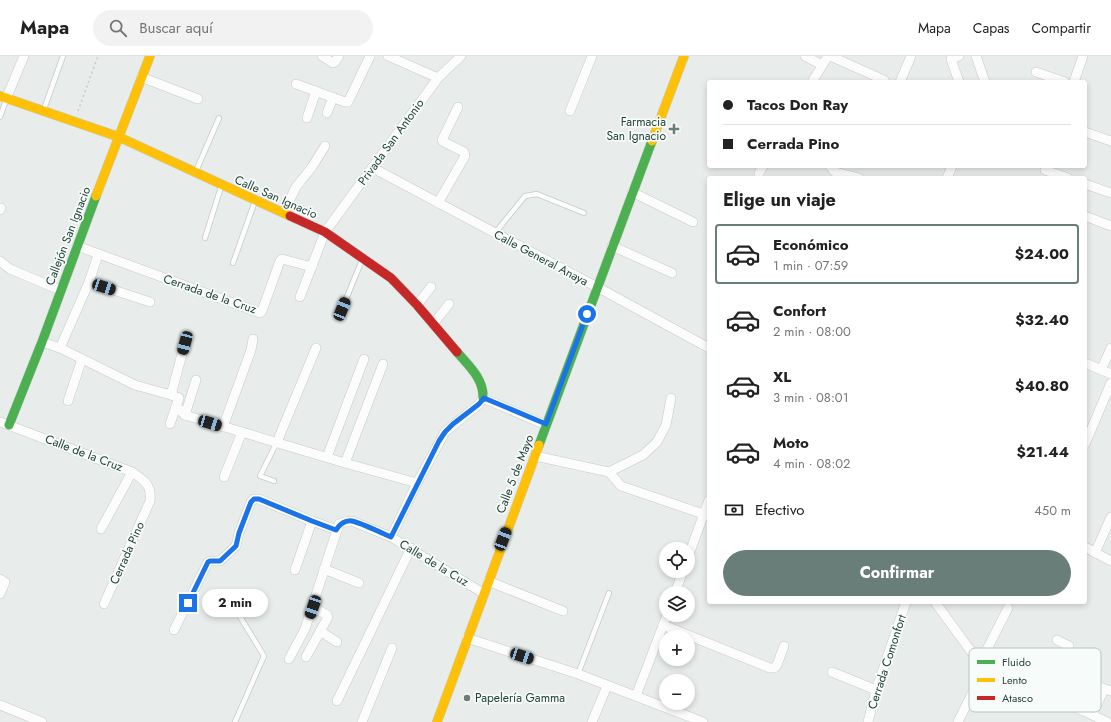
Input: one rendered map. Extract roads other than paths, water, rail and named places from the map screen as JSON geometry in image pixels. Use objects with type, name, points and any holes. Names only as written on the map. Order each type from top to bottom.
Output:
[{"type":"street","points":[[3,97],[24,56]]},
{"type":"street","name":"Callejón San Ignacio","points":[[3,425],[42,342],[60,290],[150,56]]},
{"type":"street","points":[[322,56],[333,63],[339,56]]},
{"type":"street","points":[[296,84],[344,102],[348,102],[370,56]]},
{"type":"street","points":[[388,56],[411,60],[438,78]]},
{"type":"street","name":"Privada San Antonio","points":[[300,297],[325,232],[438,78],[461,56]]},
{"type":"street","points":[[570,111],[592,56]]},
{"type":"street","name":"Calle 5 de Mayo","points":[[436,722],[632,192],[684,56]]},
{"type":"street","points":[[805,56],[822,65]]},
{"type":"street","points":[[813,80],[829,56],[884,80]]},
{"type":"street","points":[[901,80],[911,56]]},
{"type":"street","points":[[958,80],[951,58],[959,56]]},
{"type":"street","points":[[976,56],[984,80]]},
{"type":"street","points":[[1075,80],[1083,56]]},
{"type":"street","points":[[1036,72],[1059,80]]},
{"type":"street","points":[[142,77],[198,99]]},
{"type":"street","points":[[307,118],[316,91]]},
{"type":"street","name":"Calle San Ignacio","points":[[3,97],[119,137],[325,232],[391,278],[417,304],[478,377],[482,385],[484,398]]},
{"type":"street","points":[[327,113],[334,97]]},
{"type":"street","points":[[438,203],[465,156],[464,152],[442,140],[458,107]]},
{"type":"street","points":[[1087,133],[1111,141]]},
{"type":"street","points":[[284,212],[296,187],[312,167],[325,146]]},
{"type":"street","name":"Calle General Anaya","points":[[373,168],[707,347]]},
{"type":"street","points":[[834,170],[853,176]]},
{"type":"street","points":[[1045,171],[1061,176]]},
{"type":"street","points":[[1087,185],[1111,192]]},
{"type":"street","points":[[632,192],[693,222]]},
{"type":"street","points":[[1087,217],[1111,226]]},
{"type":"street","points":[[60,348],[89,282],[98,255],[77,246]]},
{"type":"street","points":[[612,246],[672,273]]},
{"type":"street","name":"Cerrada de la Cruz","points":[[98,255],[260,313],[282,259],[312,267]]},
{"type":"street","points":[[0,261],[10,269],[60,290]]},
{"type":"street","points":[[89,282],[150,302]]},
{"type":"street","points":[[417,304],[431,287]]},
{"type":"street","points":[[433,324],[449,304]]},
{"type":"street","points":[[223,427],[251,350],[253,339]]},
{"type":"street","points":[[42,342],[60,348],[136,385],[179,398],[170,424]]},
{"type":"street","points":[[171,395],[185,343]]},
{"type":"street","points":[[277,442],[316,348]]},
{"type":"street","points":[[1101,370],[1111,348]]},
{"type":"street","points":[[68,401],[82,359]]},
{"type":"street","points":[[327,458],[364,359]]},
{"type":"street","points":[[345,463],[383,364]]},
{"type":"street","points":[[1087,364],[1111,374]]},
{"type":"street","points":[[185,415],[196,380]]},
{"type":"street","points":[[1087,439],[1111,383]]},
{"type":"street","points":[[391,537],[417,483],[445,432],[479,404],[484,398],[546,424]]},
{"type":"street","points":[[609,472],[643,455],[657,442],[666,425],[671,398]]},
{"type":"street","points":[[176,406],[185,415],[327,458],[417,483]]},
{"type":"street","name":"Calle de la Cruz","points":[[3,425],[132,472],[144,479],[151,494],[150,501]]},
{"type":"street","points":[[224,477],[242,432]]},
{"type":"street","points":[[535,456],[609,472],[621,486],[706,515],[694,542]]},
{"type":"street","points":[[101,529],[132,472]]},
{"type":"street","points":[[174,630],[208,562],[220,561],[236,546],[239,533],[251,502],[254,499],[259,499],[336,530],[305,629],[289,659]]},
{"type":"street","name":"Cerrada Pino","points":[[104,604],[150,501]]},
{"type":"street","points":[[1095,552],[1111,517]]},
{"type":"street","points":[[295,570],[312,521]]},
{"type":"street","name":"Calle de la Cuz","points":[[336,530],[340,524],[352,521],[391,537],[483,593]]},
{"type":"street","points":[[337,701],[411,548]]},
{"type":"street","points":[[1087,548],[1111,561]]},
{"type":"street","points":[[324,569],[359,583]]},
{"type":"street","points":[[0,579],[6,582],[0,594]]},
{"type":"street","points":[[488,581],[563,611]]},
{"type":"street","name":"Cerrada Comonfort","points":[[868,722],[876,690],[905,604]]},
{"type":"street","points":[[937,604],[969,648]]},
{"type":"street","points":[[306,656],[328,617],[313,607]]},
{"type":"street","points":[[990,648],[1008,608]]},
{"type":"street","points":[[636,696],[664,622]]},
{"type":"street","points":[[663,625],[770,668],[774,668],[777,665],[784,646]]},
{"type":"street","points":[[320,631],[337,642]]},
{"type":"street","points":[[466,638],[578,674],[703,722]]},
{"type":"street","points":[[1057,640],[1069,646],[1068,648]]},
{"type":"street","points":[[362,722],[392,648]]},
{"type":"street","points":[[832,672],[876,690]]},
{"type":"street","points":[[592,722],[607,686]]},
{"type":"street","points":[[1101,700],[1107,690]]},
{"type":"street","points":[[958,722],[969,696]]},
{"type":"street","points":[[0,706],[39,721]]},
{"type":"street","points":[[1085,712],[1107,722]]},
{"type":"lane","points":[[43,111],[63,56]]},
{"type":"lane","points":[[0,117],[3,97]]},
{"type":"lane","points":[[196,173],[219,118]]},
{"type":"lane","points":[[205,238],[222,185]]},
{"type":"lane","points":[[495,233],[525,196],[537,194],[584,214]]},
{"type":"lane","points":[[232,263],[256,200]]},
{"type":"lane","points":[[342,309],[364,258]]},
{"type":"lane","points":[[274,481],[260,476],[277,442]]},
{"type":"lane","points":[[578,674],[609,593]]},
{"type":"lane","points":[[235,722],[264,656],[239,615]]},
{"type":"place","name":"Farmacia San Ignacio","points":[[674,129]]},
{"type":"place","name":"Papelería Gamma","points":[[467,698]]}]
